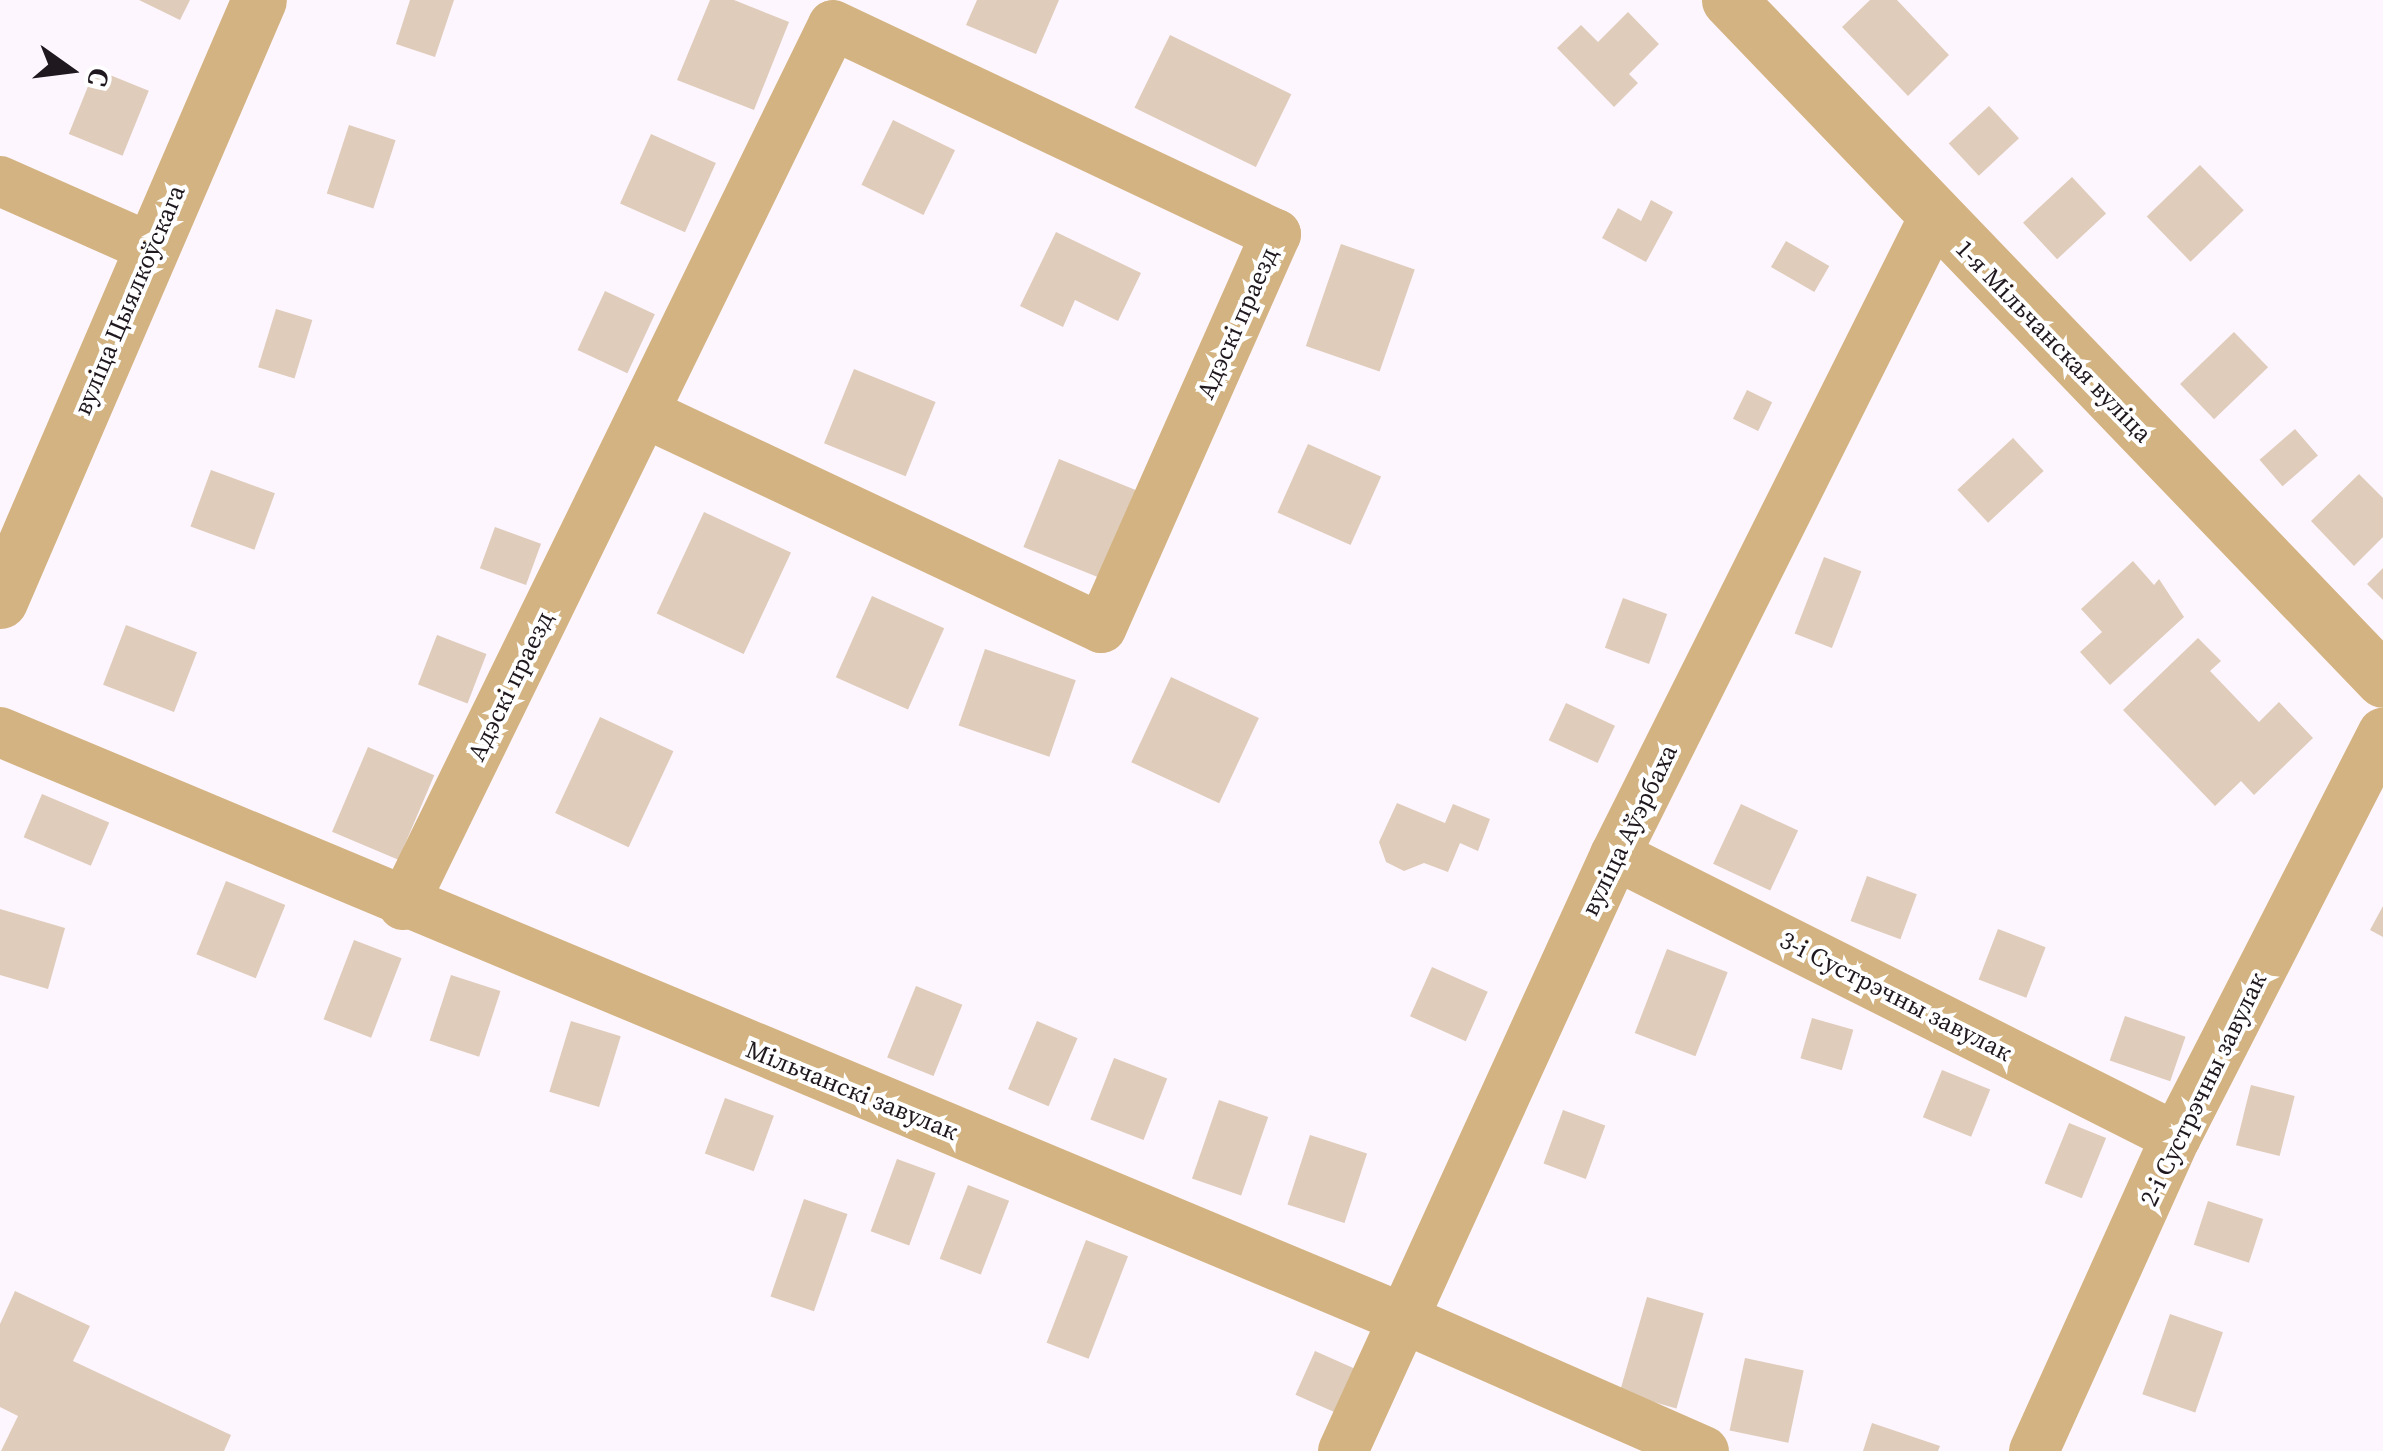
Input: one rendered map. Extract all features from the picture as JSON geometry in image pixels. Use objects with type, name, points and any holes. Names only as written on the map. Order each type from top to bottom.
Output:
[{"type":"street","name":"вуліца Цыялкоўскага","points":[[0,601],[259,0]]},
{"type":"street","name":"1-я Мільчанская вуліца","points":[[1728,0],[2383,680]]},
{"type":"street","name":"Адэскі праезд","points":[[402,905],[834,25],[1276,234],[1101,628],[645,414]]},
{"type":"street","points":[[0,181],[151,248]]},
{"type":"street","name":"вуліца Аўэрбаха","points":[[1344,1451],[1615,856],[1934,217]]},
{"type":"street","name":"Мільчанскі завулак","points":[[0,732],[402,905],[1402,1318],[1704,1451]]},
{"type":"street","name":"2-і Сустрэчны завулак","points":[[2034,1451],[2176,1137],[2383,733]]},
{"type":"street","name":"3-і Сустрэчны завулак","points":[[1615,856],[2176,1137]]},
{"type":"building","points":[[139,0],[190,0],[180,20]]},
{"type":"building","points":[[410,0],[454,0],[435,57],[396,44]]},
{"type":"building","points":[[710,0],[734,0],[789,22],[754,110],[677,80]]},
{"type":"building","points":[[977,0],[1059,0],[1036,54],[966,25]]},
{"type":"building","points":[[1870,0],[1897,0],[1949,55],[1908,96],[1842,27]]},
{"type":"building","points":[[1628,12],[1659,44],[1629,74],[1638,83],[1614,107],[1557,48],[1581,25],[1598,42]]},
{"type":"building","points":[[1170,35],[1291,94],[1256,167],[1134,108]]},
{"type":"building","points":[[95,69],[149,91],[123,156],[69,134]]},
{"type":"building","points":[[1989,106],[2019,138],[1979,176],[1949,144]]},
{"type":"building","points":[[893,120],[955,150],[923,215],[861,185]]},
{"type":"building","points":[[349,125],[396,140],[373,209],[327,193]]},
{"type":"building","points":[[651,134],[716,163],[685,232],[620,203]]},
{"type":"building","points":[[2200,165],[2244,210],[2191,262],[2147,216]]},
{"type":"building","points":[[2072,177],[2106,214],[2057,259],[2023,223]]},
{"type":"building","points":[[1651,200],[1673,212],[1646,262],[1602,238],[1618,208],[1641,221]]},
{"type":"building","points":[[1056,232],[1141,273],[1118,321],[1075,300],[1063,327],[1020,306]]},
{"type":"building","points":[[1786,241],[1829,266],[1814,292],[1771,267]]},
{"type":"building","points":[[1341,244],[1415,269],[1380,372],[1306,346]]},
{"type":"building","points":[[605,291],[655,314],[627,373],[578,350]]},
{"type":"building","points":[[276,309],[312,320],[295,378],[258,367]]},
{"type":"building","points":[[2234,332],[2268,367],[2214,419],[2180,384]]},
{"type":"building","points":[[854,369],[936,402],[906,476],[824,443]]},
{"type":"building","points":[[1747,390],[1772,402],[1758,431],[1733,419]]},
{"type":"building","points":[[2295,429],[2318,455],[2282,486],[2260,460]]},
{"type":"building","points":[[2013,438],[2044,471],[1988,523],[1957,490]]},
{"type":"building","points":[[1308,444],[1381,477],[1351,545],[1277,513]]},
{"type":"building","points":[[1059,459],[1137,490],[1101,579],[1023,547]]},
{"type":"building","points":[[211,470],[275,493],[254,550],[190,526]]},
{"type":"building","points":[[2359,474],[2383,498],[2383,537],[2354,566],[2311,521]]},
{"type":"building","points":[[704,512],[791,553],[744,654],[657,614]]},
{"type":"building","points":[[495,527],[541,544],[526,585],[480,568]]},
{"type":"building","points":[[1824,557],[1861,571],[1832,648],[1795,634]]},
{"type":"building","points":[[2133,561],[2154,585],[2159,579],[2184,617],[2110,685],[2080,652],[2102,632],[2081,609]]},
{"type":"building","points":[[2383,568],[2383,600],[2367,584]]},
{"type":"building","points":[[872,596],[944,628],[908,709],[836,677]]},
{"type":"building","points":[[1623,598],[1667,614],[1649,664],[1605,648]]},
{"type":"building","points":[[126,625],[197,652],[174,712],[103,685]]},
{"type":"building","points":[[437,635],[486,654],[467,703],[418,684]]},
{"type":"building","points":[[2198,638],[2221,661],[2210,671],[2259,722],[2279,702],[2313,738],[2254,795],[2241,781],[2215,806],[2123,710]]},
{"type":"building","points":[[985,649],[1076,680],[1049,757],[959,726]]},
{"type":"building","points":[[1171,677],[1259,718],[1219,803],[1131,762]]},
{"type":"building","points":[[1566,703],[1615,726],[1598,763],[1549,740]]},
{"type":"building","points":[[600,717],[673,751],[629,847],[555,813]]},
{"type":"building","points":[[368,747],[434,775],[398,860],[332,832]]},
{"type":"building","points":[[42,794],[109,823],[91,866],[24,837]]},
{"type":"building","points":[[1397,803],[1445,823],[1453,804],[1490,819],[1478,851],[1460,843],[1448,872],[1424,863],[1404,871],[1386,862],[1379,842]]},
{"type":"building","points":[[1741,804],[1798,831],[1770,890],[1713,864]]},
{"type":"building","points":[[1867,876],[1917,894],[1900,939],[1851,921]]},
{"type":"building","points":[[226,881],[285,905],[256,978],[196,954]]},
{"type":"building","points":[[2383,906],[2383,937],[2370,930]]},
{"type":"building","points":[[0,909],[65,928],[48,989],[0,975]]},
{"type":"building","points":[[1998,929],[2046,947],[2026,998],[1979,979]]},
{"type":"building","points":[[354,940],[402,958],[371,1038],[324,1019]]},
{"type":"building","points":[[1667,949],[1728,972],[1695,1056],[1635,1033]]},
{"type":"building","points":[[1432,967],[1488,992],[1466,1041],[1410,1016]]},
{"type":"building","points":[[451,975],[500,991],[479,1057],[430,1041]]},
{"type":"building","points":[[916,986],[962,1005],[934,1076],[887,1057]]},
{"type":"building","points":[[2125,1016],[2186,1037],[2170,1081],[2110,1060]]},
{"type":"building","points":[[1812,1018],[1853,1030],[1842,1070],[1800,1058]]},
{"type":"building","points":[[571,1021],[621,1036],[599,1107],[549,1092]]},
{"type":"building","points":[[1037,1021],[1078,1038],[1049,1106],[1008,1089]]},
{"type":"building","points":[[1114,1058],[1167,1078],[1144,1140],[1090,1120]]},
{"type":"building","points":[[1942,1070],[1990,1089],[1971,1137],[1923,1117]]},
{"type":"building","points":[[2251,1085],[2295,1096],[2280,1156],[2236,1145]]},
{"type":"building","points":[[725,1098],[774,1116],[754,1171],[705,1153]]},
{"type":"building","points":[[1219,1100],[1268,1117],[1241,1195],[1192,1178]]},
{"type":"building","points":[[1563,1110],[1605,1125],[1586,1179],[1544,1164]]},
{"type":"building","points":[[2069,1123],[2106,1138],[2082,1198],[2045,1183]]},
{"type":"building","points":[[1310,1135],[1367,1154],[1345,1223],[1287,1204]]},
{"type":"building","points":[[897,1159],[936,1173],[909,1245],[871,1231]]},
{"type":"building","points":[[968,1185],[1009,1201],[981,1275],[940,1259]]},
{"type":"building","points":[[804,1199],[847,1214],[814,1311],[770,1296]]},
{"type":"building","points":[[2208,1201],[2263,1219],[2249,1263],[2194,1245]]},
{"type":"building","points":[[1086,1240],[1128,1256],[1089,1359],[1047,1343]]},
{"type":"building","points":[[15,1291],[90,1326],[73,1361],[231,1435],[224,1451],[1,1451],[18,1416],[0,1407],[0,1324]]},
{"type":"building","points":[[1647,1297],[1704,1313],[1676,1408],[1620,1392]]},
{"type":"building","points":[[2170,1314],[2223,1332],[2195,1413],[2142,1394]]},
{"type":"building","points":[[1315,1351],[1359,1371],[1339,1414],[1295,1395]]},
{"type":"building","points":[[1745,1358],[1804,1370],[1788,1443],[1730,1430]]},
{"type":"building","points":[[1872,1423],[1940,1446],[1938,1451],[1863,1451]]}]
